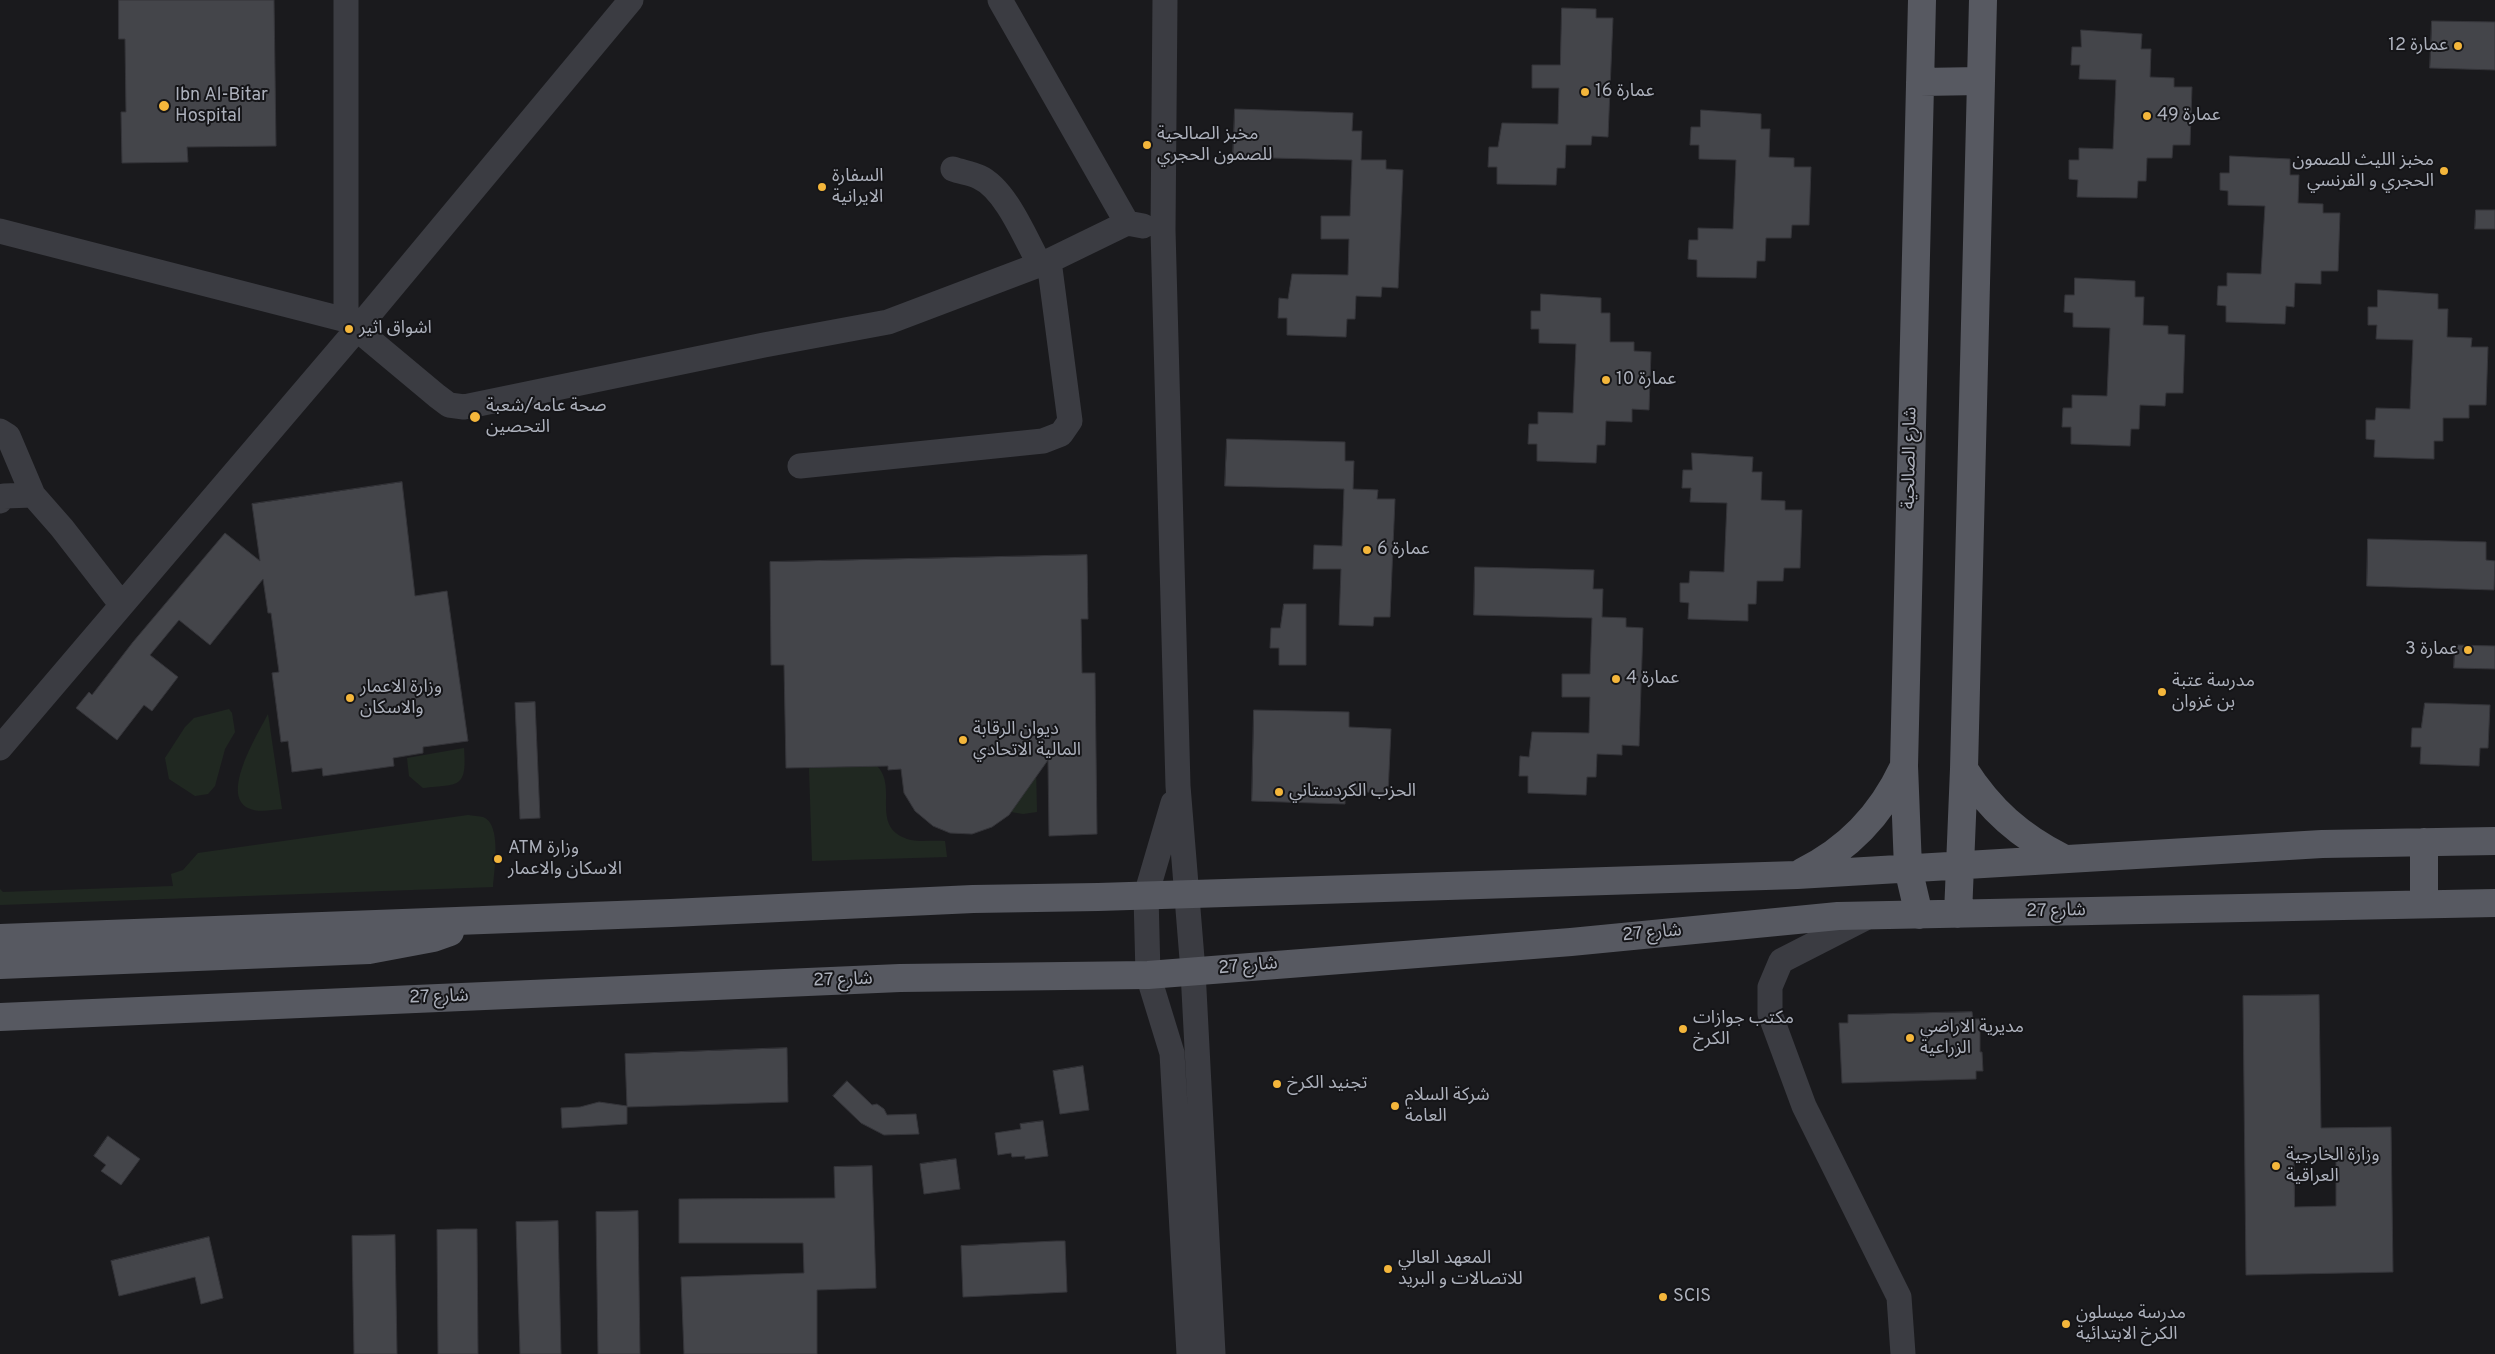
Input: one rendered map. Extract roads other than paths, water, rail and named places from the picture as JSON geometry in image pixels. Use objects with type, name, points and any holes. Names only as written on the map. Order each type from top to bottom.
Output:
[{"type":"main road","name":"شارع الصالحية","points":[[1919,915],[1908,868],[1904,766],[1922,0]]},
{"type":"main road","points":[[1958,914],[1964,769],[1983,0]]},
{"type":"main road","points":[[1920,82],[1980,81]]},
{"type":"main road","points":[[1797,875],[1820,863],[1861,831],[1878,812],[1904,766]]},
{"type":"main road","points":[[1964,769],[1978,792],[2017,831],[2039,846],[2063,858]]},
{"type":"main road","points":[[0,938],[973,899],[1797,875],[2322,844],[2495,841]]},
{"type":"main road","points":[[2424,842],[2424,904]]},
{"type":"main road","name":"شارع 27","points":[[0,1018],[900,978],[1148,975],[1571,942],[1838,916],[2495,903]]},
{"type":"main road","points":[[0,965],[369,950],[433,938],[481,920]]},
{"type":"street","points":[[346,0],[352,324]]},
{"type":"street","points":[[0,748],[352,324],[631,0]]},
{"type":"street","points":[[1000,0],[1127,223]]},
{"type":"street","points":[[1165,0],[1163,230],[1178,786],[1185,893],[1193,971],[1214,1354]]},
{"type":"street","points":[[800,466],[1043,442],[1061,434],[1070,422],[1044,263],[993,186],[979,176],[953,170]]},
{"type":"street","points":[[0,231],[352,324],[437,396],[450,405],[464,408],[764,345],[888,322],[1044,263],[1127,223],[1163,230]]},
{"type":"street","points":[[0,431],[8,436],[33,495],[62,528],[121,604]]},
{"type":"street","points":[[0,501],[4,496],[33,495]]},
{"type":"street","points":[[1178,786],[1146,895],[1148,975],[1172,1053],[1189,1354]]},
{"type":"street","points":[[1869,916],[1781,961],[1770,987],[1770,1014],[1804,1106],[1899,1297],[1902,1354]]},
{"type":"place","name":"عمارة 12","points":[[2458,46]]},
{"type":"place","name":"عمارة 16","points":[[1585,92]]},
{"type":"place","name":"Ibn Al-Bitar Hospital","points":[[164,106]]},
{"type":"place","name":"عمارة 49","points":[[2147,116]]},
{"type":"place","name":"مخبز الصالحية للصمون الحجري","points":[[1147,145]]},
{"type":"place","name":"مخبز الليث للصمون الحجري و الفرنسي","points":[[2444,171]]},
{"type":"place","name":"السفارة الايرانية","points":[[822,187]]},
{"type":"place","name":"اشواق اثير","points":[[349,329]]},
{"type":"place","name":"عمارة 10","points":[[1606,380]]},
{"type":"place","name":"صحة عامه/شعبة التحصين","points":[[475,417]]},
{"type":"place","name":"عمارة 6","points":[[1367,550]]},
{"type":"place","name":"عمارة 3","points":[[2468,650]]},
{"type":"place","name":"عمارة 4","points":[[1616,679]]},
{"type":"place","name":"مدرسة عتبة بن غزوان","points":[[2162,692]]},
{"type":"place","name":"وزارة الاعمار والاسكان","points":[[350,698]]},
{"type":"place","name":"ديوان الرقابة المالية الاتحادي","points":[[963,740]]},
{"type":"place","name":"الحزب الكردستاني","points":[[1279,792]]},
{"type":"place","name":"ATM وزارة الاسكان والاعمار","points":[[498,859]]},
{"type":"place","name":"مكتب جوازات الكرخ","points":[[1683,1029]]},
{"type":"place","name":"مديرية الاراضي الزراعية","points":[[1910,1038]]},
{"type":"place","name":"تجنيد الكرخ","points":[[1277,1084]]},
{"type":"place","name":"شركة السلام العامة","points":[[1395,1106]]},
{"type":"place","name":"وزارة الخارجية العراقية","points":[[2276,1166]]},
{"type":"place","name":"المعهد العالي للاتصالات و البريد","points":[[1388,1269]]},
{"type":"place","name":"SCIS","points":[[1663,1297]]},
{"type":"place","name":"مدرسة ميسلون الكرخ الابتدائية","points":[[2066,1324]]}]
